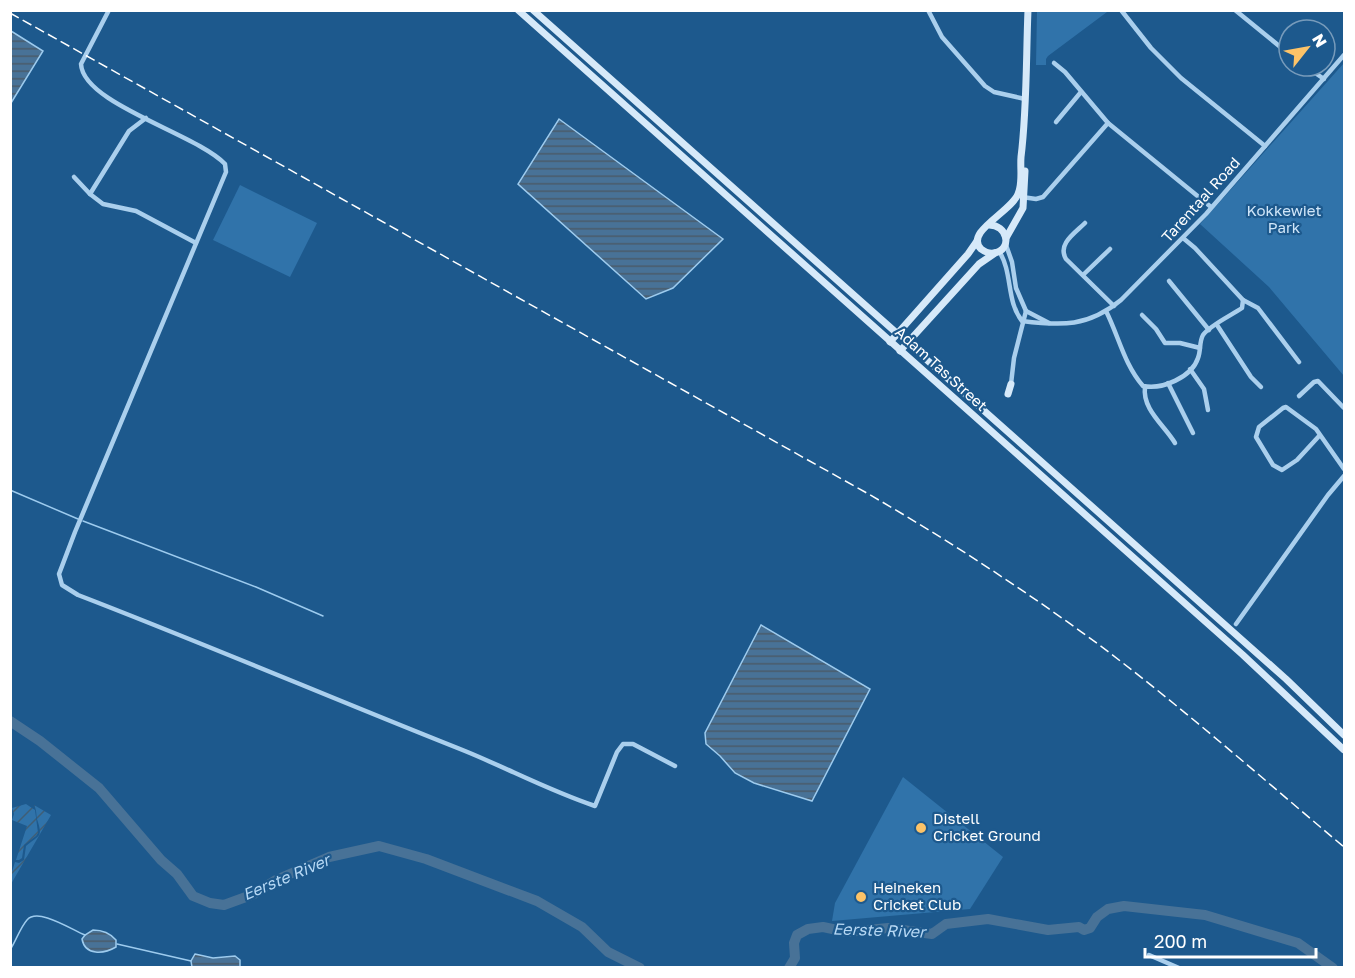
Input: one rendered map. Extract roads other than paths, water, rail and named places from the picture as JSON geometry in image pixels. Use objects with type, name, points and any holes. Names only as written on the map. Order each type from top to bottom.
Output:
[{"type":"main road","name":"Adam Tas Street","points":[[533,10],[1235,634],[1344,735]]},
{"type":"main road","points":[[900,351],[978,264],[997,252],[1023,208],[1028,10]]},
{"type":"main road","name":"Adam Tas Street","points":[[519,11],[1293,700],[1344,750]]},
{"type":"main road","points":[[890,342],[968,254],[977,241],[980,231],[1022,196]]},
{"type":"main road","points":[[988,225],[1002,229],[1006,240]]},
{"type":"main road","points":[[977,241],[982,249],[990,253],[997,252]]},
{"type":"main road","points":[[1008,394],[1011,384]]},
{"type":"street","points":[[109,10],[81,64],[86,79],[100,93],[216,155],[225,164],[226,172],[67,553],[58,576],[62,585],[78,595],[595,806],[617,752],[623,744],[633,744],[675,766]]},
{"type":"street","points":[[928,10],[942,37],[985,86],[994,92],[1025,99]]},
{"type":"street","points":[[1121,10],[1151,48],[1181,78],[1265,146]]},
{"type":"street","points":[[1235,10],[1277,44]]},
{"type":"street","name":"Tarentaal Road","points":[[1022,321],[1062,325],[1083,322],[1114,306],[1183,238],[1344,56]]},
{"type":"street","points":[[1054,63],[1065,72],[1108,123],[1211,207]]},
{"type":"street","points":[[1056,122],[1081,92]]},
{"type":"street","points":[[90,194],[129,131],[146,118]]},
{"type":"street","points":[[1022,196],[1038,199],[1044,195],[1108,123]]},
{"type":"street","points":[[74,177],[90,194],[108,207],[125,207],[136,211],[196,243]]},
{"type":"street","points":[[1085,224],[1064,246],[1063,253],[1066,259],[1114,306]]},
{"type":"street","points":[[1183,238],[1243,300],[1257,308],[1299,363]]},
{"type":"street","points":[[1006,240],[1016,288],[1026,311],[1052,324]]},
{"type":"street","points":[[1083,275],[1110,249]]},
{"type":"street","points":[[997,252],[1007,270],[1013,302],[1017,315],[1022,321]]},
{"type":"street","points":[[1169,281],[1209,330]]},
{"type":"street","points":[[1145,387],[1168,383],[1183,377],[1198,359],[1203,335],[1242,308],[1243,300]]},
{"type":"street","points":[[1011,384],[1014,358],[1026,311]]},
{"type":"street","points":[[1106,311],[1132,371],[1145,387],[1146,405],[1175,443]]},
{"type":"street","points":[[1142,315],[1165,343],[1180,343],[1200,348]]},
{"type":"street","points":[[1217,324],[1251,377],[1261,387]]},
{"type":"street","points":[[1190,369],[1204,389],[1208,410]]},
{"type":"street","points":[[1299,396],[1318,381],[1344,408]]},
{"type":"street","points":[[1168,383],[1193,433]]},
{"type":"street","points":[[1320,435],[1297,460],[1282,470],[1273,465],[1256,437],[1259,427],[1285,407],[1315,428],[1320,435],[1344,469]]},
{"type":"street","points":[[1220,635],[1227,627],[1236,624],[1344,476]]},
{"type":"street","points":[[1229,643],[1237,632],[1236,624]]},
{"type":"street","points":[[1149,955],[1179,968]]},
{"type":"waterway","points":[[10,490],[78,519]]},
{"type":"waterway","points":[[83,521],[256,587],[323,616]]},
{"type":"waterway","name":"Eerste River","points":[[10,721],[40,741],[99,788],[161,860],[177,874],[193,896],[210,903],[224,905],[254,894],[276,880],[329,857],[379,846],[426,859],[537,901],[582,927],[608,952],[640,968]]},
{"type":"waterway","name":"Eerste River","points":[[789,968],[795,958],[794,943],[797,935],[808,929],[823,927],[847,932],[888,928],[932,934],[946,924],[988,919],[1048,930],[1079,927],[1084,930],[1090,928],[1097,917],[1108,909],[1124,906],[1205,915],[1298,943],[1333,968]]},
{"type":"waterway","points":[[10,950],[25,923],[32,917],[47,918],[85,935]]},
{"type":"waterway","points":[[117,944],[191,961]]},
{"type":"railway","points":[[10,13],[895,509],[1041,604],[1130,668],[1344,847]]},
{"type":"place","name":"Distell Cricket Ground","points":[[921,828]]},
{"type":"place","name":"Heineken Cricket Club","points":[[861,897]]},
{"type":"park label","name":"Kokkewiet Park","points":[[1284,220]]}]
